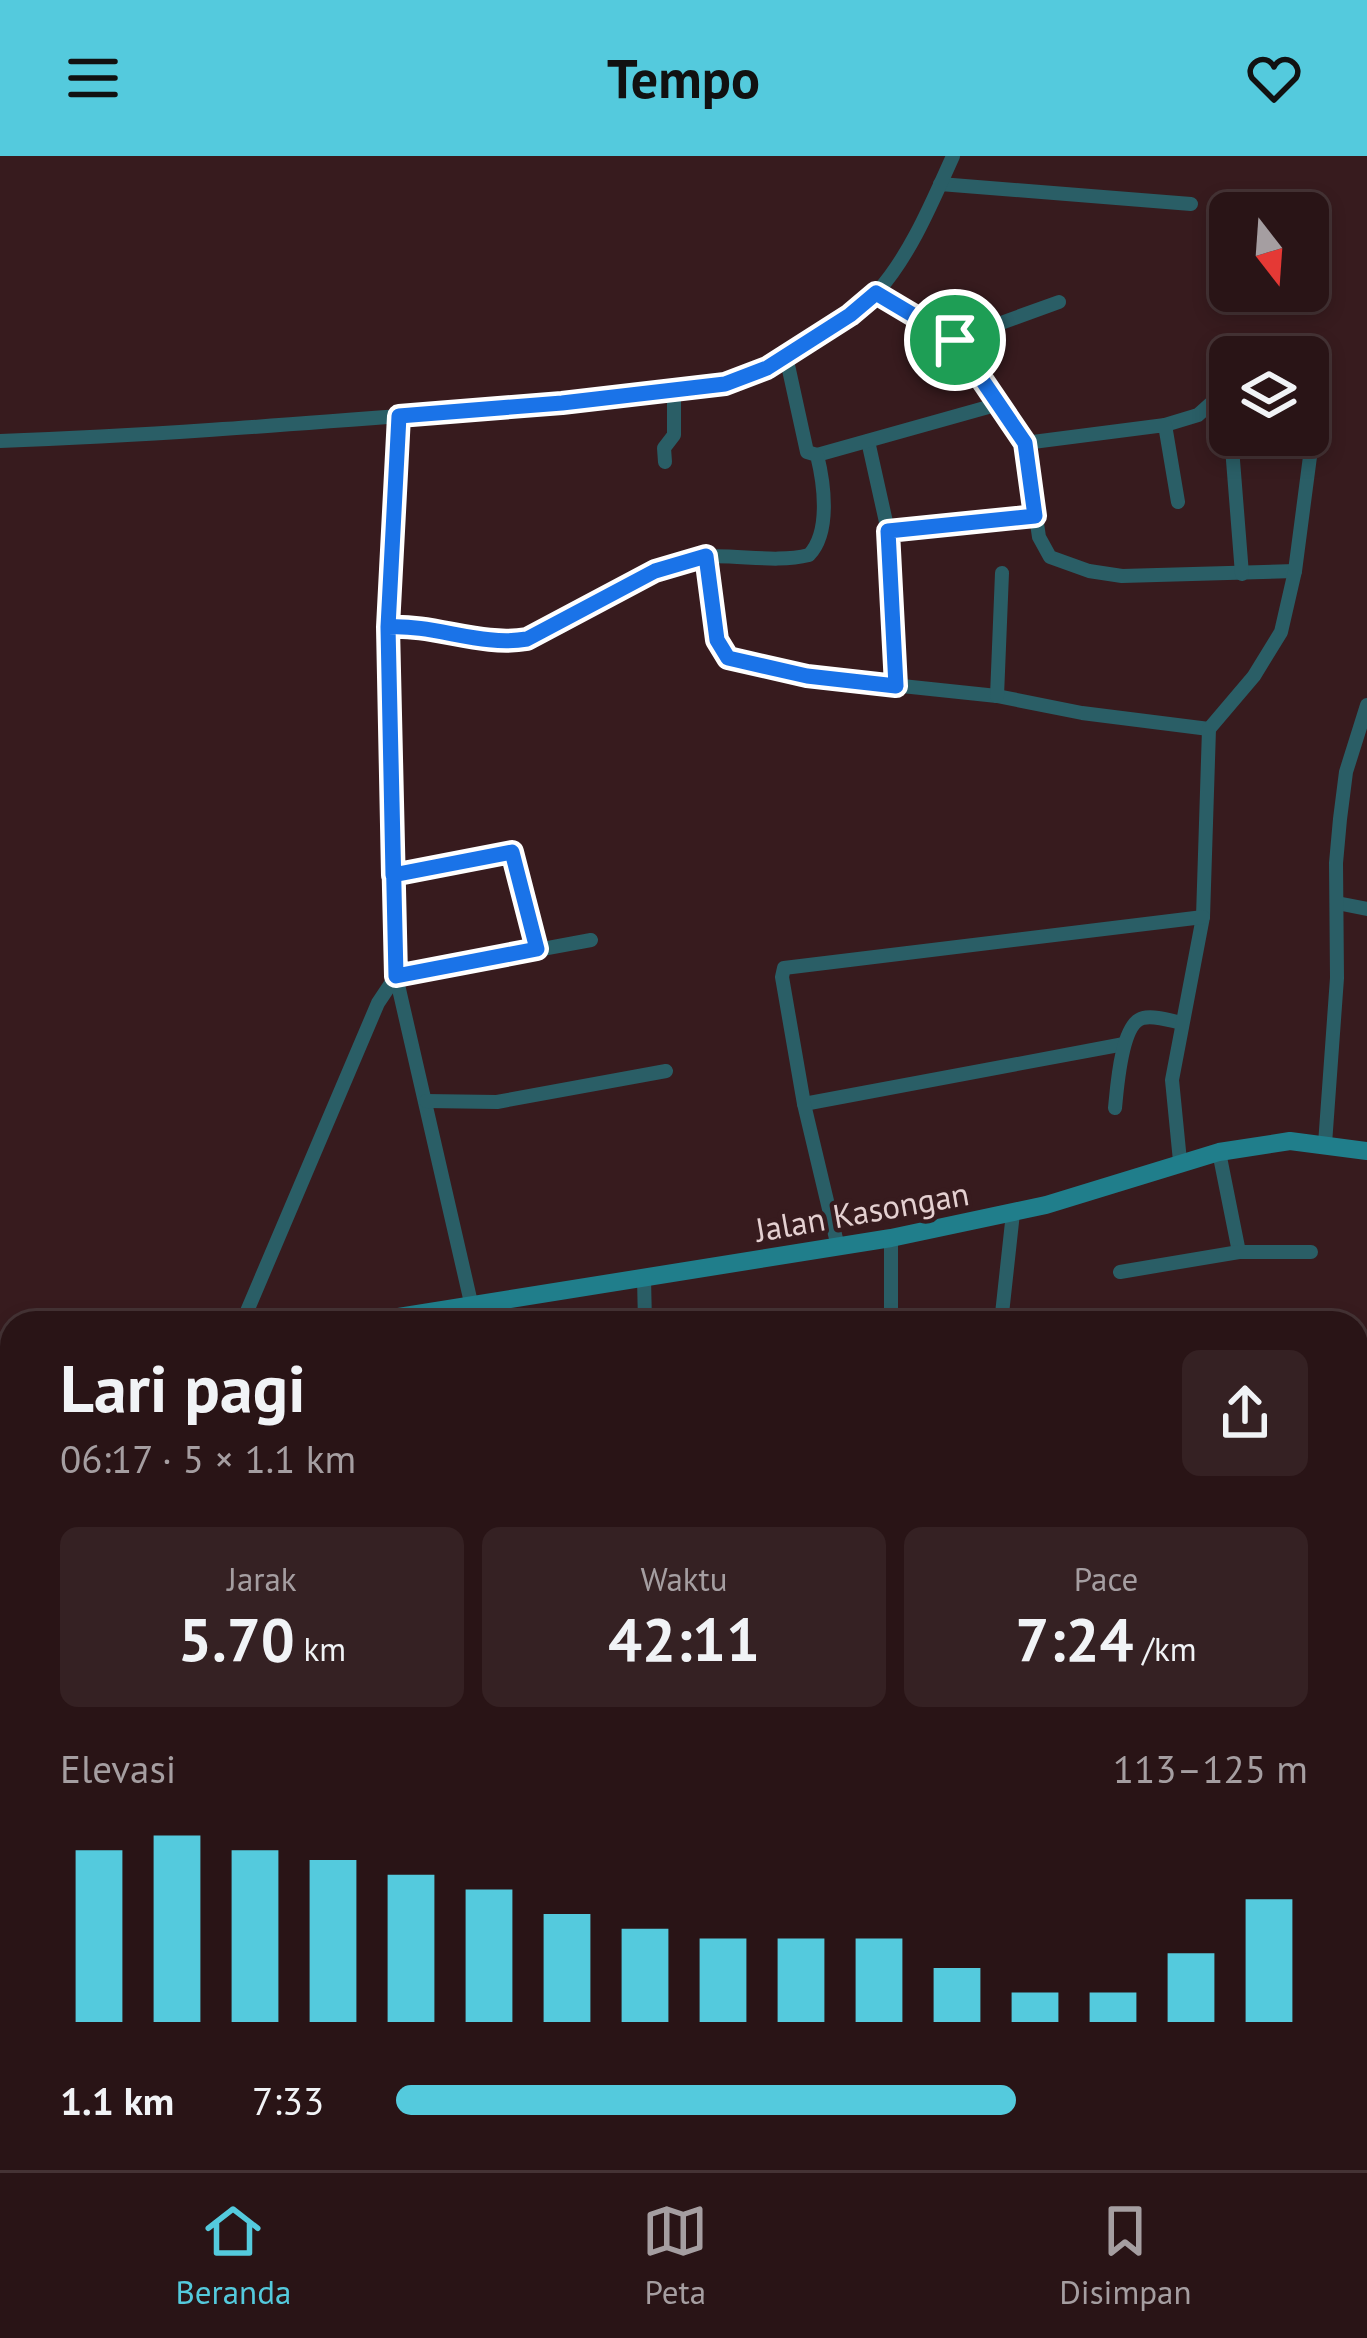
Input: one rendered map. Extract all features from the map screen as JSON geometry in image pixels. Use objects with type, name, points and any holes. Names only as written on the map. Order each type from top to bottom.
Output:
[{"type":"main road","name":"Jalan Kasongan","points":[[444,1311],[891,1238],[1013,1213],[1219,1152],[1290,1141],[1367,1151]]},
{"type":"street","points":[[0,441],[399,416],[725,384],[786,356],[876,293],[900,258],[953,156]]},
{"type":"street","points":[[940,184],[1191,203]]},
{"type":"street","points":[[876,293],[955,340],[999,404],[1025,443],[1043,550],[1061,563],[1122,575],[1295,571]]},
{"type":"street","points":[[955,340],[1059,302]]},
{"type":"street","points":[[786,356],[807,452],[817,454],[999,404]]},
{"type":"street","points":[[665,462],[664,448],[674,435],[674,392]]},
{"type":"street","points":[[1025,443],[1165,425],[1198,415],[1209,405]]},
{"type":"street","points":[[399,416],[388,627],[396,976],[472,1307]]},
{"type":"street","points":[[1165,425],[1178,502]]},
{"type":"street","points":[[868,441],[888,531],[896,686]]},
{"type":"street","points":[[388,627],[417,626],[511,642],[527,639],[655,571],[706,556],[802,558],[814,552],[824,489],[817,454]]},
{"type":"street","points":[[1232,456],[1242,574]]},
{"type":"street","points":[[1180,1161],[1172,1080],[1203,917],[1209,729],[1269,655],[1281,632],[1311,456]]},
{"type":"street","points":[[888,531],[1035,516]]},
{"type":"street","points":[[706,556],[717,640],[728,658],[807,676],[997,695],[1082,713],[1209,729]]},
{"type":"street","points":[[997,695],[1002,573]]},
{"type":"street","points":[[1325,1144],[1337,978],[1336,862],[1346,772],[1367,705]]},
{"type":"street","points":[[393,875],[512,852],[537,949]]},
{"type":"street","points":[[1337,904],[1367,909]]},
{"type":"street","points":[[838,1247],[804,1104],[784,968],[1203,917]]},
{"type":"street","points":[[247,1311],[378,1003],[396,976],[592,940]]},
{"type":"street","points":[[1114,1108],[1124,1045],[1141,1018],[1183,1023]]},
{"type":"street","points":[[804,1104],[1124,1045]]},
{"type":"street","points":[[426,1101],[497,1102],[666,1071]]},
{"type":"street","points":[[1219,1152],[1239,1252]]},
{"type":"street","points":[[1001,1311],[1013,1213]]},
{"type":"street","points":[[891,1238],[891,1311]]},
{"type":"street","points":[[1120,1272],[1239,1252],[1311,1252]]},
{"type":"street","points":[[644,1279],[645,1311]]},
{"type":"route","points":[[955,340],[876,293],[767,368],[725,384],[399,416],[388,627],[393,875],[512,852],[537,949],[396,976],[393,875],[391,751],[388,627],[417,626],[511,642],[527,639],[655,571],[706,556],[717,640],[728,658],[807,676],[896,686],[888,531],[1035,516],[1025,443],[955,340]]}]
